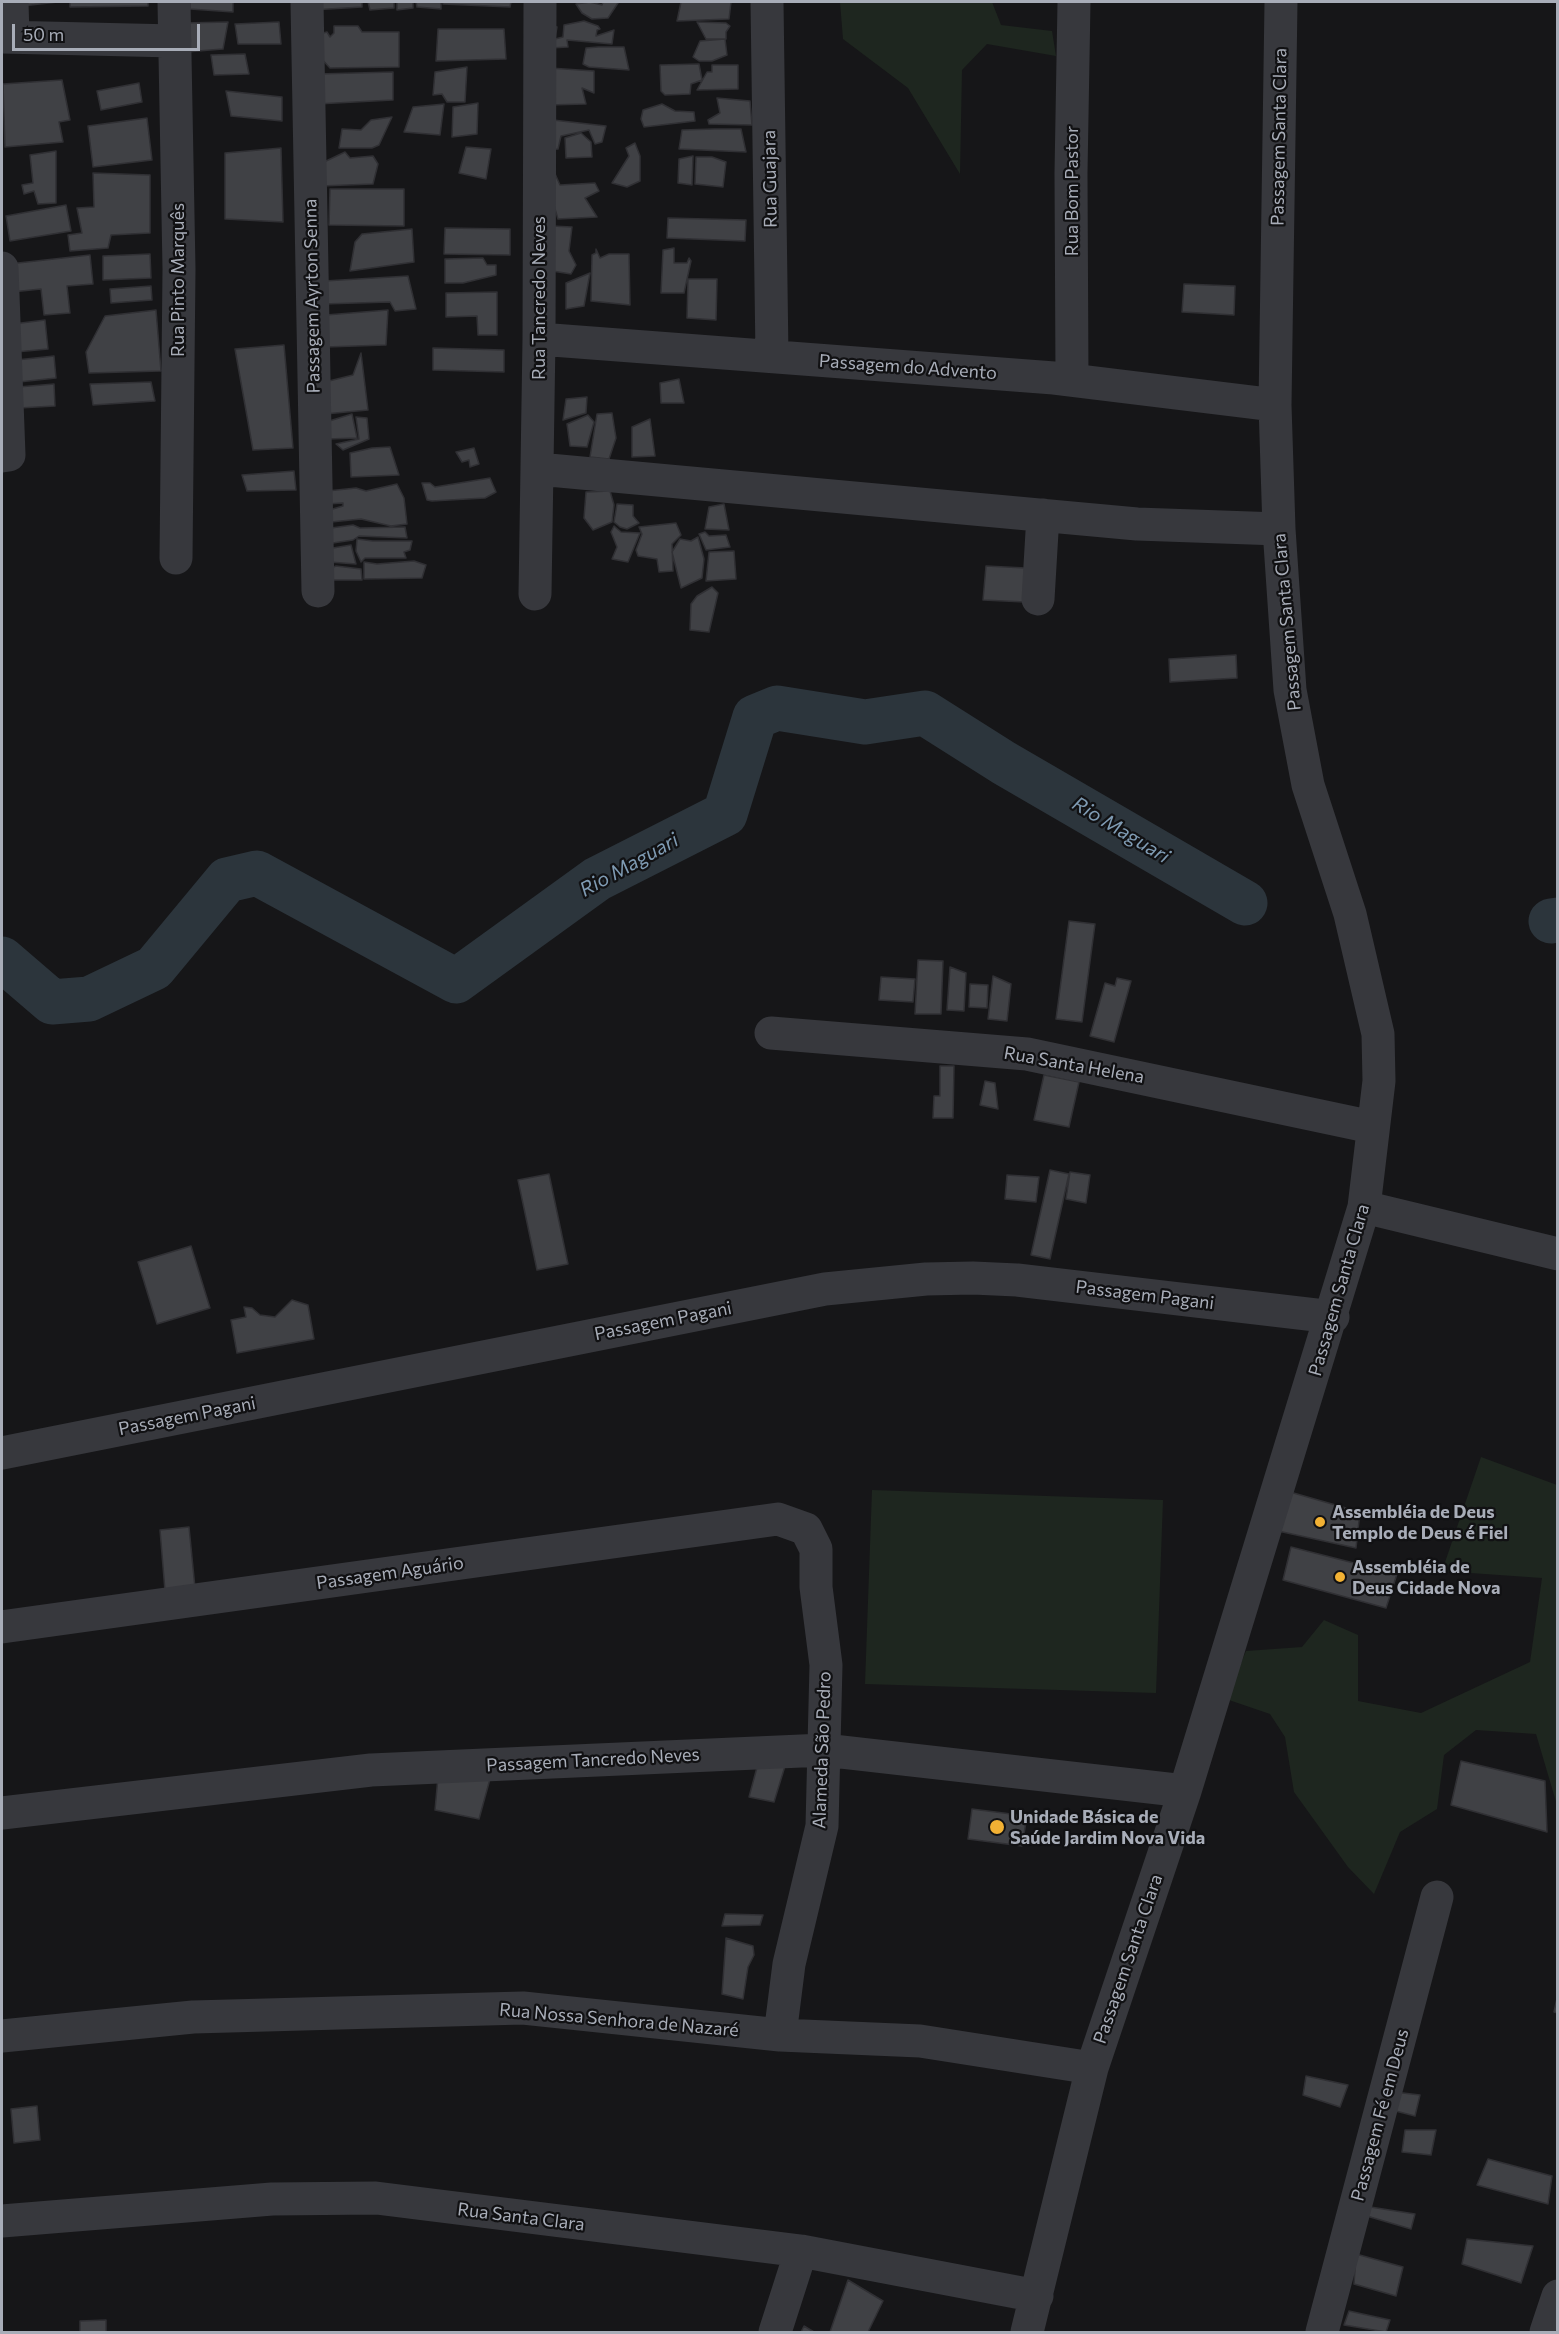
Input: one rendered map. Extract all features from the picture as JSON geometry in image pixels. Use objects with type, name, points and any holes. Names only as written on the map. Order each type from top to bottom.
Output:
[{"type":"street","points":[[12,2],[7,37],[174,41]]},
{"type":"street","name":"Rua Pinto Marquês","points":[[174,2],[179,269],[176,558]]},
{"type":"street","name":"Passagem Ayrton Senna","points":[[307,2],[318,591]]},
{"type":"street","name":"Rua Tancredo Neves","points":[[535,594],[538,470],[540,2]]},
{"type":"street","name":"Rua Guajara","points":[[767,2],[772,356]]},
{"type":"street","name":"Rua Bom Pastor","points":[[1072,380],[1071,173],[1074,2]]},
{"type":"street","name":"Passagem Santa Clara","points":[[1027,2332],[1092,2068],[1185,1791],[1364,1207],[1379,1081],[1378,1034],[1350,914],[1306,774],[1290,690],[1279,529],[1275,405],[1281,2]]},
{"type":"street","points":[[2,268],[5,455]]},
{"type":"street","name":"Passagem do Advento","points":[[539,339],[1072,380],[1275,405]]},
{"type":"street","points":[[538,470],[1137,524],[1279,529]]},
{"type":"street","points":[[1038,599],[1043,515]]},
{"type":"street","name":"Rua Santa Helena","points":[[771,1033],[1027,1054],[1372,1127]]},
{"type":"street","points":[[1364,1207],[1557,1254]]},
{"type":"street","name":"Passagem Pagani","points":[[2,1453],[825,1289],[915,1280],[974,1278],[1017,1280],[1332,1317]]},
{"type":"street","name":"Passagem Aguário","points":[[2,1627],[778,1519]]},
{"type":"street","name":"Alameda São Pedro","points":[[778,1519],[806,1529],[816,1549],[816,1587],[826,1665],[822,1826],[789,1964],[780,2035]]},
{"type":"street","name":"Passagem Tancredo Neves","points":[[2,1813],[371,1770],[824,1750],[1185,1791]]},
{"type":"street","name":"Passagem Fé em Deus","points":[[1322,2332],[1437,1897]]},
{"type":"street","name":"Rua Nossa Senhora de Nazaré","points":[[2,2036],[193,2018],[522,2008],[780,2035],[920,2041],[1092,2068]]},
{"type":"street","name":"Rua Santa Clara","points":[[2,2221],[272,2199],[376,2198],[801,2251],[1037,2296]]},
{"type":"street","points":[[775,2332],[801,2251]]},
{"type":"street","points":[[1546,2332],[1557,2296]]},
{"type":"shaded area","points":[[840,2],[992,2],[1001,25],[1052,31],[1056,56],[987,44],[962,70],[960,174],[908,88],[843,39]]},
{"type":"shaded area","points":[[1481,1457],[1557,1485],[1557,1805],[1536,1734],[1476,1730],[1444,1755],[1437,1809],[1400,1832],[1374,1894],[1348,1867],[1294,1792],[1285,1737],[1270,1714],[1226,1699],[1246,1651],[1302,1647],[1324,1620],[1358,1635],[1358,1701],[1421,1713],[1530,1662],[1542,1578],[1442,1571]]},
{"type":"shaded area","points":[[872,1490],[1163,1500],[1156,1693],[865,1684]]},
{"type":"building","points":[[22,2],[58,2],[22,6]]},
{"type":"building","points":[[70,2],[148,2],[148,6],[70,7]]},
{"type":"building","points":[[190,2],[233,2],[233,12],[190,9]]},
{"type":"building","points":[[312,2],[362,2],[362,7],[312,10]]},
{"type":"building","points":[[368,2],[394,2],[394,8],[370,10]]},
{"type":"building","points":[[397,2],[413,2],[413,8],[397,10]]},
{"type":"building","points":[[416,2],[441,2],[441,9],[417,7]]},
{"type":"building","points":[[443,2],[511,2],[510,7],[443,4]]},
{"type":"building","points":[[590,2],[602,5],[603,2],[618,3],[608,18],[592,19],[582,13],[576,4]]},
{"type":"building","points":[[681,2],[731,2],[729,19],[677,21]]},
{"type":"building","points":[[584,21],[598,26],[600,29],[597,30],[596,36],[614,30],[612,44],[567,40],[568,47],[550,48],[548,25],[557,27],[555,39],[563,37],[564,25]]},
{"type":"building","points":[[228,22],[223,49],[186,52],[183,23]]},
{"type":"building","points":[[279,22],[281,44],[238,44],[235,24]]},
{"type":"building","points":[[697,22],[726,23],[730,26],[726,32],[726,39],[706,39]]},
{"type":"building","points":[[334,26],[358,26],[362,32],[399,32],[399,67],[330,68],[317,54],[315,35],[327,32],[330,37],[334,33]]},
{"type":"building","points":[[438,29],[504,29],[506,59],[436,61]]},
{"type":"building","points":[[725,39],[727,55],[712,61],[699,61],[693,57],[700,41]]},
{"type":"building","points":[[624,47],[629,70],[589,67],[583,64],[586,48]]},
{"type":"building","points":[[245,54],[249,74],[214,75],[211,55]]},
{"type":"building","points":[[699,64],[702,80],[691,84],[690,94],[665,95],[661,91],[660,65]]},
{"type":"building","points":[[712,65],[738,65],[738,89],[697,90],[707,72],[712,72]]},
{"type":"building","points":[[467,67],[465,102],[447,102],[442,94],[433,95],[435,72]]},
{"type":"building","points":[[550,68],[594,71],[594,93],[582,88],[586,104],[548,105]]},
{"type":"building","points":[[393,72],[393,100],[317,104],[317,74]]},
{"type":"building","points":[[62,80],[70,120],[59,122],[63,142],[5,147],[3,84]]},
{"type":"building","points":[[139,83],[142,102],[101,110],[97,91]]},
{"type":"building","points":[[226,91],[282,97],[282,121],[231,116]]},
{"type":"building","points":[[717,98],[750,101],[752,125],[709,124],[708,120],[720,113]]},
{"type":"building","points":[[478,103],[477,134],[452,137],[453,107]]},
{"type":"building","points":[[444,104],[440,135],[404,132],[413,107]]},
{"type":"building","points":[[662,104],[675,111],[694,112],[695,121],[644,127],[641,119],[643,110]]},
{"type":"building","points":[[392,117],[379,145],[372,148],[339,148],[342,129],[361,130],[371,120]]},
{"type":"building","points":[[147,118],[152,160],[93,167],[88,126]]},
{"type":"building","points":[[553,120],[606,126],[602,142],[595,144],[589,130],[561,136],[558,149],[546,150]]},
{"type":"building","points":[[741,129],[746,152],[679,149],[682,130]]},
{"type":"building","points":[[581,133],[591,142],[592,157],[566,158],[565,138]]},
{"type":"building","points":[[635,143],[640,156],[640,181],[627,187],[612,183],[629,156],[626,148]]},
{"type":"building","points":[[466,147],[491,149],[486,179],[459,173]]},
{"type":"building","points":[[281,148],[283,222],[225,219],[225,153]]},
{"type":"building","points":[[56,151],[56,203],[38,204],[34,191],[24,194],[22,185],[33,183],[30,155]]},
{"type":"building","points":[[345,152],[350,158],[373,156],[378,164],[373,184],[321,186],[324,162]]},
{"type":"building","points":[[693,156],[692,185],[678,183],[679,159]]},
{"type":"building","points":[[696,157],[712,157],[726,162],[723,187],[695,184]]},
{"type":"building","points":[[552,167],[560,185],[595,183],[599,191],[585,198],[597,217],[558,219],[553,202]]},
{"type":"building","points":[[93,173],[150,175],[150,233],[111,235],[108,248],[70,251],[68,235],[82,233],[77,208],[94,207]]},
{"type":"building","points":[[330,189],[404,189],[404,226],[329,225]]},
{"type":"building","points":[[66,205],[71,231],[10,241],[6,216]]},
{"type":"building","points":[[668,218],[746,220],[745,241],[667,238]]},
{"type":"building","points":[[552,226],[572,227],[569,251],[576,265],[571,274],[546,270]]},
{"type":"building","points":[[445,228],[510,229],[510,255],[444,254]]},
{"type":"building","points":[[412,229],[414,262],[350,271],[355,242],[362,234]]},
{"type":"building","points":[[674,248],[674,263],[687,263],[689,258],[691,261],[684,293],[661,293],[663,250]]},
{"type":"building","points":[[596,249],[600,258],[609,254],[629,254],[630,305],[591,301],[592,255],[596,253]]},
{"type":"building","points":[[150,254],[151,278],[103,280],[103,256]]},
{"type":"building","points":[[90,255],[93,284],[67,286],[70,313],[44,315],[41,289],[12,292],[9,264]]},
{"type":"building","points":[[483,258],[487,265],[496,265],[496,275],[463,283],[445,283],[445,259]]},
{"type":"building","points":[[590,273],[584,306],[566,309],[566,283]]},
{"type":"building","points":[[408,276],[416,309],[395,311],[390,302],[323,304],[324,281]]},
{"type":"building","points":[[688,279],[717,279],[716,320],[687,318]]},
{"type":"building","points":[[1184,284],[1235,286],[1234,315],[1182,312]]},
{"type":"building","points":[[151,286],[152,300],[111,303],[110,289]]},
{"type":"building","points":[[497,292],[497,335],[478,335],[477,316],[446,317],[446,293]]},
{"type":"building","points":[[156,310],[161,371],[89,373],[86,352],[105,316]]},
{"type":"building","points":[[388,310],[386,345],[326,347],[326,315]]},
{"type":"building","points":[[45,320],[48,349],[16,352],[13,324]]},
{"type":"building","points":[[284,345],[293,448],[253,450],[235,349]]},
{"type":"building","points":[[433,348],[504,350],[504,372],[433,370]]},
{"type":"building","points":[[361,353],[368,410],[325,414],[321,383],[353,375]]},
{"type":"building","points":[[54,356],[56,378],[19,382],[16,360]]},
{"type":"building","points":[[679,379],[684,403],[661,403],[660,383]]},
{"type":"building","points":[[151,382],[155,401],[93,405],[90,384]]},
{"type":"building","points":[[54,384],[55,406],[19,408],[18,387]]},
{"type":"building","points":[[587,397],[586,413],[563,420],[566,399]]},
{"type":"building","points":[[612,413],[616,438],[609,459],[590,457],[597,414]]},
{"type":"building","points":[[352,414],[357,438],[328,439],[326,422]]},
{"type":"building","points":[[588,415],[594,422],[587,447],[570,446],[567,424]]},
{"type":"building","points":[[356,417],[367,418],[369,439],[343,450],[336,444],[359,439]]},
{"type":"building","points":[[650,419],[655,456],[632,457],[632,427]]},
{"type":"building","points":[[390,447],[399,475],[351,477],[350,453]]},
{"type":"building","points":[[474,448],[479,464],[470,467],[469,460],[462,462],[456,452]]},
{"type":"building","points":[[294,471],[296,490],[247,491],[242,475]]},
{"type":"building","points":[[490,478],[496,492],[485,498],[427,500],[422,483],[430,483],[435,487]]},
{"type":"building","points":[[397,484],[404,498],[407,524],[391,526],[361,519],[331,522],[326,511],[343,506],[343,503],[327,504],[327,491],[356,488],[366,491]]},
{"type":"building","points":[[610,491],[614,505],[612,522],[593,530],[584,518],[586,492]]},
{"type":"building","points":[[617,504],[633,505],[633,516],[639,523],[627,529],[614,522]]},
{"type":"building","points":[[724,504],[729,530],[705,529],[709,507]]},
{"type":"building","points":[[676,523],[681,535],[672,544],[673,571],[659,572],[657,559],[638,556],[636,550],[642,534],[639,527]]},
{"type":"building","points":[[353,525],[360,528],[405,527],[407,538],[359,536],[353,540],[326,544],[331,528]]},
{"type":"building","points":[[614,526],[621,532],[640,533],[628,562],[612,559],[617,547],[611,532]]},
{"type":"building","points":[[705,532],[709,536],[726,535],[730,547],[706,550],[699,534]]},
{"type":"building","points":[[698,537],[704,559],[702,578],[681,588],[672,552],[680,539],[691,541]]},
{"type":"building","points":[[357,539],[412,541],[410,550],[404,552],[406,558],[365,558],[361,562],[356,551]]},
{"type":"building","points":[[351,545],[356,564],[329,562],[327,549]]},
{"type":"building","points":[[734,551],[736,579],[706,581],[709,552]]},
{"type":"building","points":[[414,561],[426,565],[422,578],[364,579],[364,562],[377,564]]},
{"type":"building","points":[[336,566],[361,569],[362,580],[326,580],[326,570]]},
{"type":"building","points":[[986,566],[1026,568],[1025,602],[983,600]]},
{"type":"building","points":[[712,587],[718,593],[709,632],[690,630],[691,604],[697,596]]},
{"type":"building","points":[[1236,655],[1237,678],[1170,682],[1169,659]]},
{"type":"building","points":[[1069,921],[1095,924],[1082,1022],[1056,1019]]},
{"type":"building","points":[[918,960],[943,961],[941,1014],[915,1014]]},
{"type":"building","points":[[950,967],[966,973],[964,1011],[947,1010]]},
{"type":"building","points":[[993,976],[1011,984],[1007,1021],[988,1019]]},
{"type":"building","points":[[881,977],[915,979],[913,1002],[879,1000]]},
{"type":"building","points":[[1117,978],[1131,981],[1114,1042],[1090,1036],[1105,983],[1115,986]]},
{"type":"building","points":[[970,984],[988,985],[987,1008],[969,1007]]},
{"type":"building","points":[[940,1066],[954,1066],[953,1118],[933,1118],[934,1096],[940,1096]]},
{"type":"building","points":[[1044,1075],[1079,1082],[1069,1127],[1034,1120]]},
{"type":"building","points":[[985,1081],[995,1083],[998,1109],[980,1105]]},
{"type":"building","points":[[1050,1170],[1069,1174],[1050,1259],[1031,1255]]},
{"type":"building","points":[[1070,1172],[1090,1175],[1086,1203],[1066,1199]]},
{"type":"building","points":[[549,1174],[568,1264],[537,1270],[518,1180]]},
{"type":"building","points":[[1007,1175],[1039,1177],[1036,1202],[1005,1199]]},
{"type":"building","points":[[191,1246],[210,1308],[157,1324],[138,1262]]},
{"type":"building","points":[[292,1300],[308,1305],[314,1339],[237,1353],[231,1320],[246,1317],[244,1307],[252,1308],[260,1315],[275,1317]]},
{"type":"building","name":"Assembléia de Deus Templo de Deus é Fiel","points":[[1290,1492],[1360,1512],[1356,1548],[1278,1531]]},
{"type":"building","points":[[189,1527],[195,1588],[165,1591],[160,1530]]},
{"type":"building","name":"Assembléia de Deus Cidade Nova","points":[[1291,1547],[1397,1574],[1386,1608],[1283,1580]]},
{"type":"building","points":[[759,1760],[785,1766],[774,1802],[749,1797]]},
{"type":"building","points":[[1461,1761],[1545,1781],[1547,1832],[1451,1805]]},
{"type":"building","points":[[438,1777],[490,1779],[479,1819],[435,1810]]},
{"type":"building","name":"Unidade Básica de Saúde Jardim Nova Vida","points":[[972,1809],[1027,1816],[1022,1846],[968,1839]]},
{"type":"building","points":[[725,1914],[763,1915],[760,1925],[722,1926]]},
{"type":"building","points":[[726,1938],[753,1946],[754,1955],[748,1967],[743,1999],[722,1994]]},
{"type":"building","points":[[1558,1994],[1558,2013],[1554,2012]]},
{"type":"building","points":[[1306,2076],[1348,2085],[1340,2107],[1303,2095]]},
{"type":"building","points":[[1386,2091],[1420,2095],[1415,2116],[1384,2108]]},
{"type":"building","points":[[37,2106],[40,2140],[14,2143],[11,2109]]},
{"type":"building","points":[[1405,2130],[1436,2130],[1431,2155],[1402,2152]]},
{"type":"building","points":[[1488,2159],[1552,2176],[1548,2204],[1477,2185]]},
{"type":"building","points":[[1364,2206],[1415,2214],[1411,2229],[1360,2214]]},
{"type":"building","points":[[1467,2239],[1533,2246],[1521,2283],[1462,2264]]},
{"type":"building","points":[[1356,2254],[1403,2267],[1396,2296],[1354,2284]]},
{"type":"building","points":[[848,2280],[883,2301],[868,2332],[830,2332]]},
{"type":"building","points":[[1349,2311],[1390,2320],[1386,2332],[1344,2325]]},
{"type":"building","points":[[106,2320],[106,2332],[80,2332],[80,2321]]},
{"type":"building","points":[[804,2326],[814,2332],[801,2332]]},
{"type":"waterway","name":"Rio Maguari","points":[[2,959],[52,1002],[89,999],[154,968],[227,880],[257,873],[456,981],[597,879],[725,814],[755,717],[777,708],[865,722],[925,713],[1004,763],[1245,903]]},
{"type":"waterway","name":"Rio Maguari","points":[[1551,921],[1558,920]]},
{"type":"place","name":"Assembléia de Deus Templo de Deus é Fiel","points":[[1320,1522]]},
{"type":"place","name":"Assembléia de Deus Cidade Nova","points":[[1340,1577]]},
{"type":"place","name":"Unidade Básica de Saúde Jardim Nova Vida","points":[[997,1827]]}]
